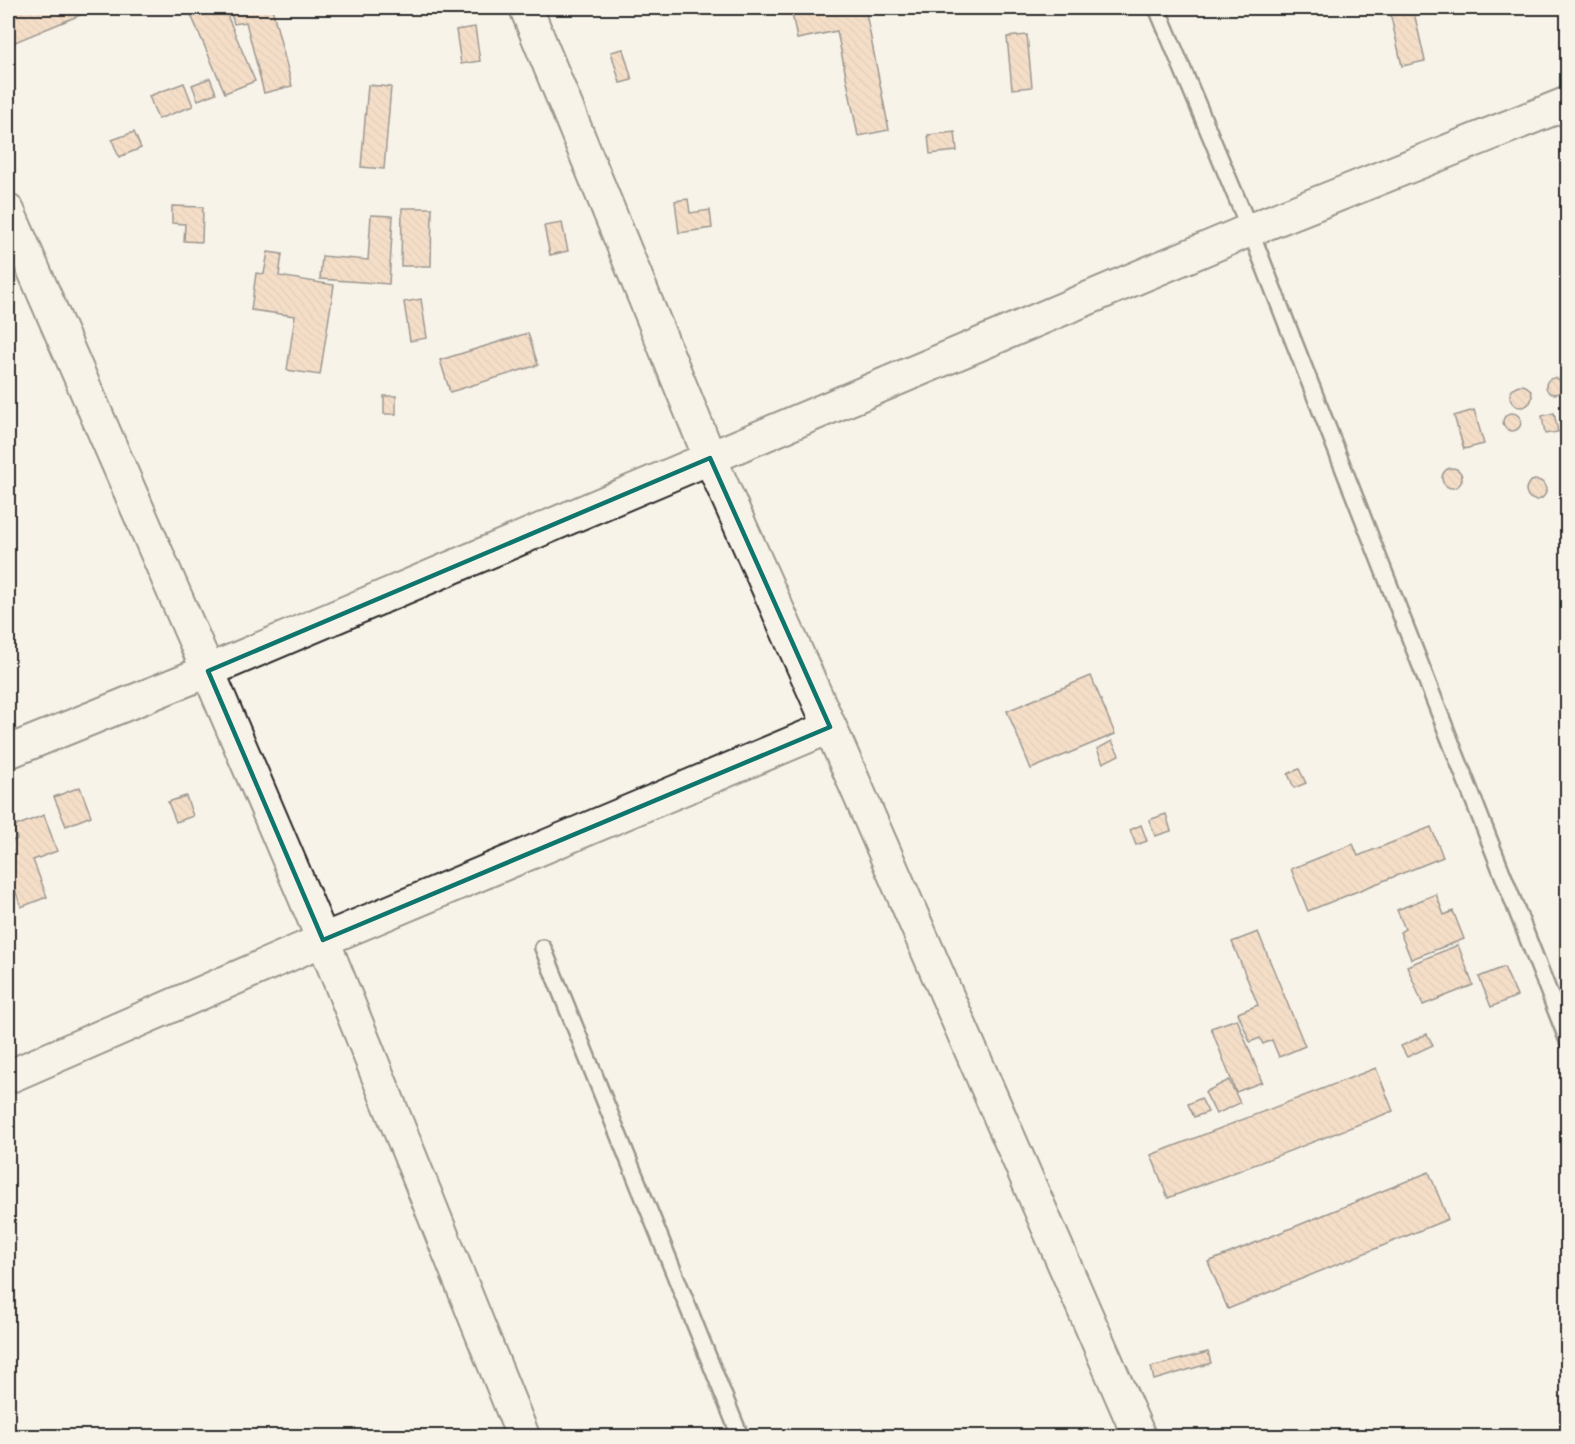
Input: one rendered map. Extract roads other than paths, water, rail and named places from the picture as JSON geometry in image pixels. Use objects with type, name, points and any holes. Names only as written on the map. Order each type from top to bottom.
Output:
[{"type":"street","points":[[526,8],[710,458],[830,727],[1138,1437]]},
{"type":"street","points":[[8,752],[208,671],[1250,230],[1568,104]]},
{"type":"street","points":[[8,212],[323,940],[524,1437]]},
{"type":"street","points":[[8,1077],[323,940],[830,727]]},
{"type":"lane","points":[[1157,8],[1250,230],[1568,1041]]},
{"type":"lane","points":[[543,948],[740,1437]]}]
